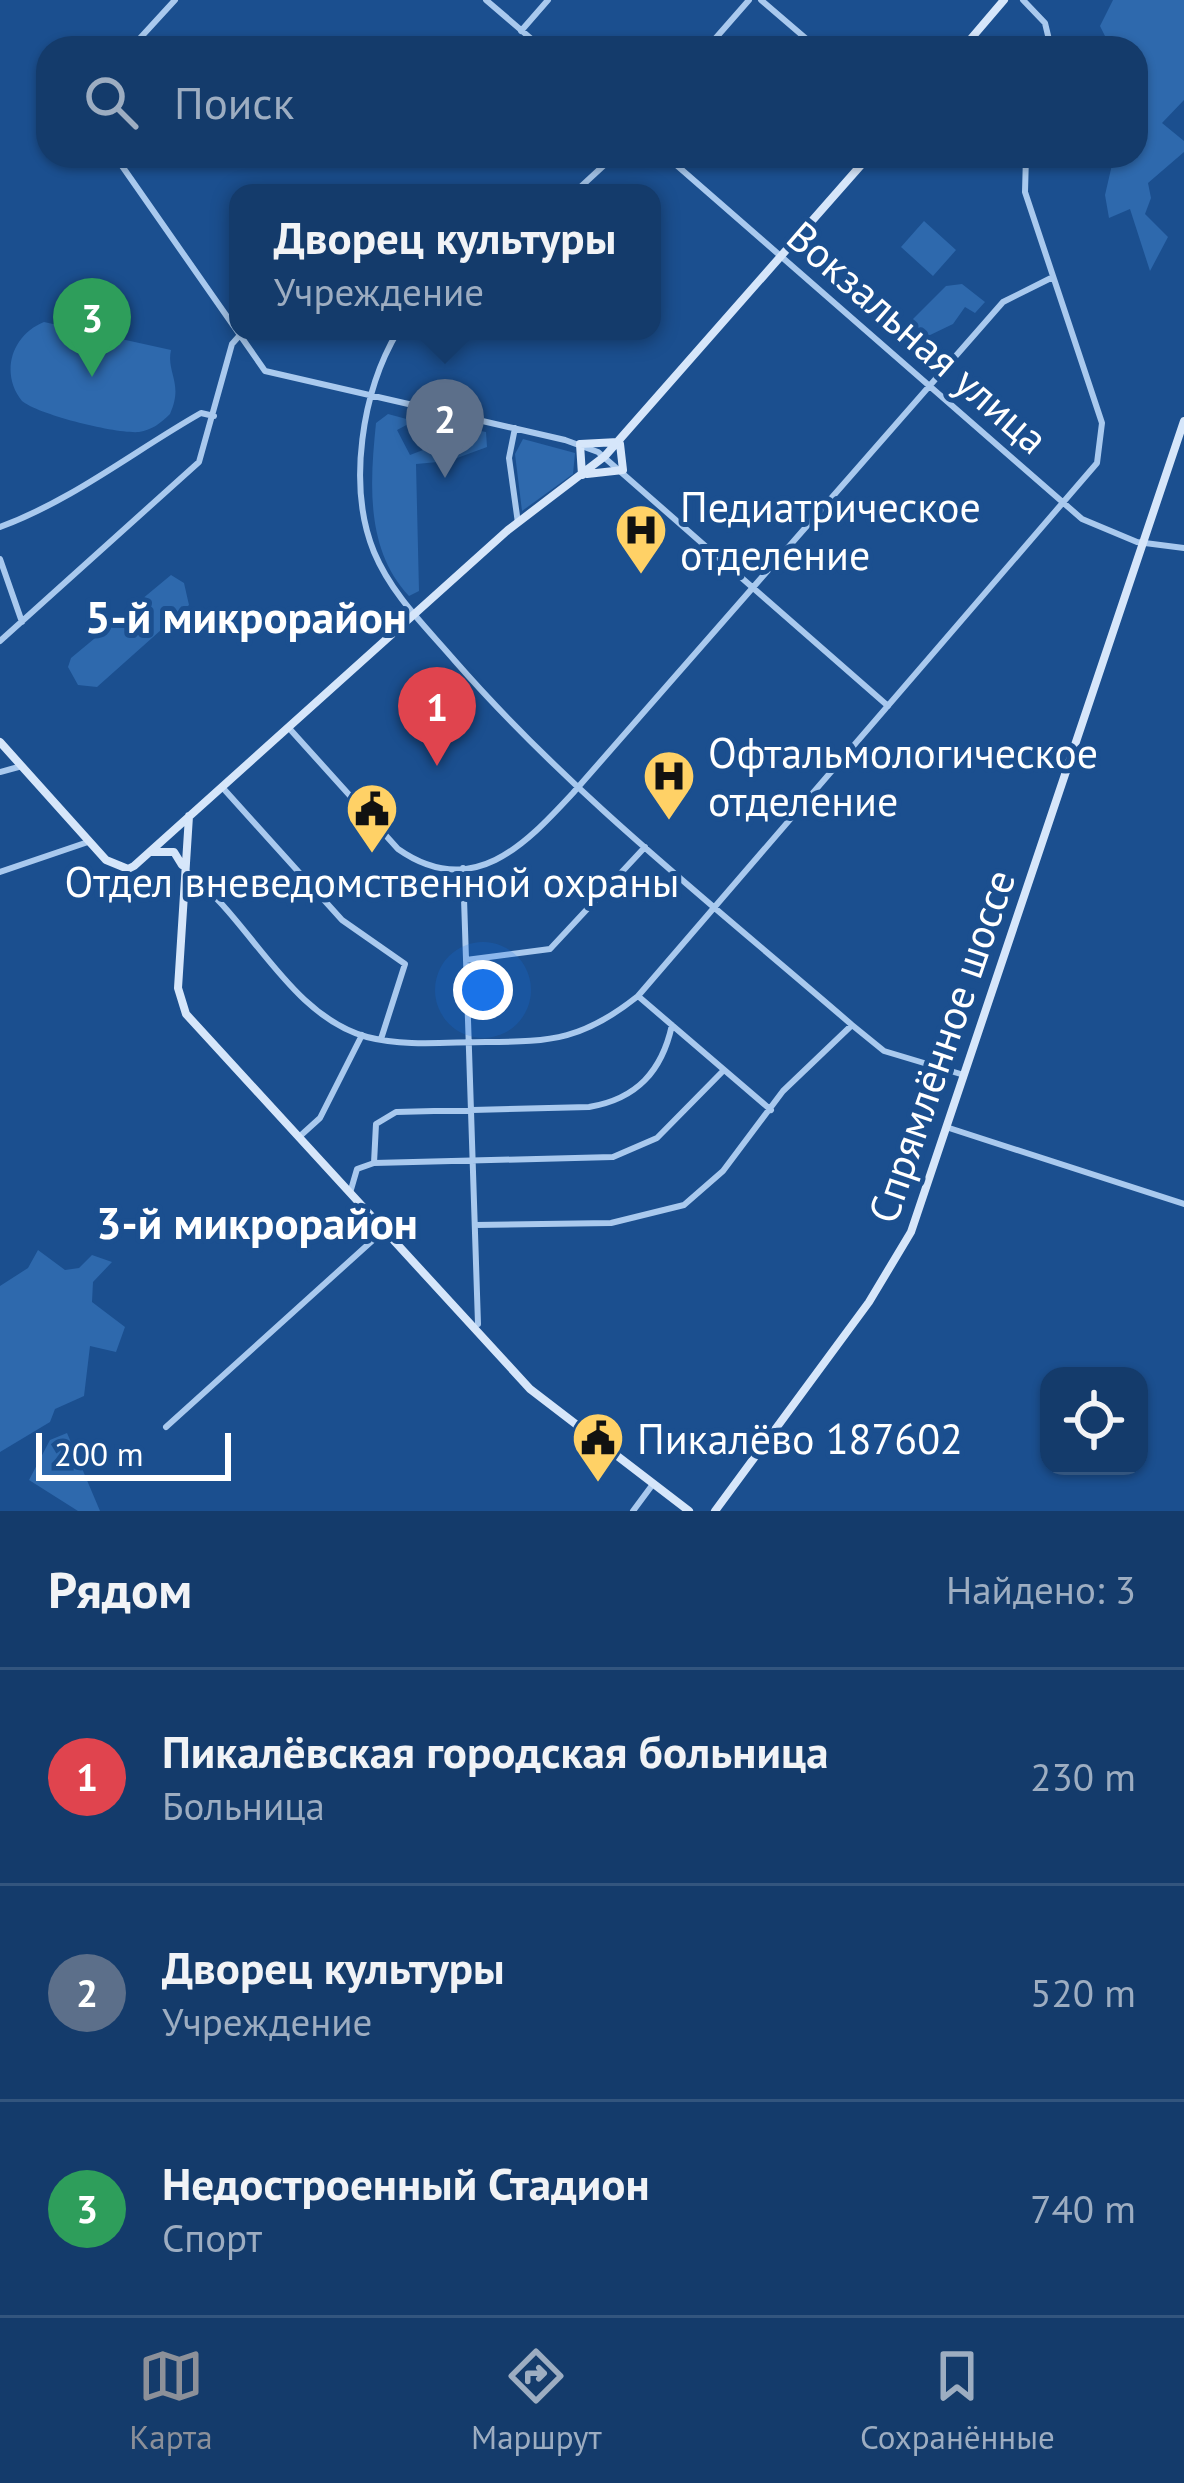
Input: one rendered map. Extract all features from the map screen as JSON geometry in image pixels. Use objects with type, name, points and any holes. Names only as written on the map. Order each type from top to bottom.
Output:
[{"type":"street","points":[[141,36],[175,0]]},
{"type":"street","points":[[486,0],[527,36]]},
{"type":"street","points":[[521,31],[548,0]]},
{"type":"street","points":[[718,36],[749,0]]},
{"type":"street","points":[[761,0],[803,36]]},
{"type":"street","points":[[973,36],[1004,0]]},
{"type":"street","points":[[1023,0],[1045,23],[1048,36]]},
{"type":"street","points":[[123,168],[229,319]]},
{"type":"street","name":"Вокзальная улица","points":[[680,168],[1064,504],[1099,530],[1142,543],[1184,548]]},
{"type":"street","points":[[0,742],[88,842],[115,866],[128,869],[518,523],[605,457],[859,168]]},
{"type":"street","points":[[151,853],[175,852],[184,869],[300,994],[362,1035],[381,1040],[469,1042],[562,1039],[589,1031],[638,995],[1097,464],[1104,436],[1024,192],[1026,168]]},
{"type":"street","points":[[288,728],[402,852],[429,866],[463,868],[507,858],[578,785],[1010,296],[1053,277]]},
{"type":"street","points":[[0,640],[200,462],[236,340]]},
{"type":"street","points":[[243,340],[265,371],[580,444],[605,457],[888,706]]},
{"type":"street","points":[[395,340],[373,396],[362,455],[362,512],[383,572],[414,614],[511,724],[852,1025],[884,1051],[964,1075]]},
{"type":"street","points":[[0,527],[58,505],[103,470],[201,412],[214,416]]},
{"type":"street","name":"Спрямлённое шоссе","points":[[715,1511],[896,1262],[964,1075],[1184,421]]},
{"type":"street","points":[[515,428],[508,458],[518,523]]},
{"type":"street","points":[[580,444],[620,442]]},
{"type":"street","points":[[620,442],[623,470]]},
{"type":"street","points":[[580,444],[582,475]]},
{"type":"street","points":[[582,475],[623,470]]},
{"type":"street","points":[[0,559],[22,622]]},
{"type":"street","points":[[0,772],[22,766]]},
{"type":"street","points":[[222,787],[342,920],[405,964],[381,1040]]},
{"type":"street","points":[[189,816],[181,1004],[530,1390],[689,1511]]},
{"type":"street","points":[[0,872],[88,842]]},
{"type":"street","points":[[466,960],[550,949],[568,936],[646,846]]},
{"type":"street","points":[[463,868],[478,1324]]},
{"type":"street","points":[[638,995],[771,1110]]},
{"type":"street","points":[[374,1163],[376,1124],[389,1114],[589,1107],[616,1100],[656,1071],[672,1025]]},
{"type":"street","points":[[475,1225],[563,1226],[665,1213],[683,1205],[723,1171],[812,1060],[852,1025]]},
{"type":"street","points":[[299,1137],[320,1118],[362,1035]]},
{"type":"street","points":[[350,1193],[357,1169],[374,1163],[613,1157],[639,1149],[670,1127],[722,1072]]},
{"type":"street","points":[[946,1127],[1184,1204]]},
{"type":"street","points":[[166,1427],[383,1231]]},
{"type":"street","points":[[633,1511],[653,1484]]},
{"type":"shaded area","points":[[1113,0],[1184,0],[1184,100],[1162,123],[1184,141],[1184,152],[1148,183],[1151,198],[1145,214],[1168,237],[1150,271],[1130,209],[1109,218],[1105,195],[1111,168],[1148,168],[1148,36],[1105,36],[1100,26]]},
{"type":"shaded area","points":[[924,221],[956,250],[933,276],[901,247]]},
{"type":"shaded area","points":[[962,284],[985,302],[975,313],[965,307],[953,324],[926,337],[910,322],[946,286]]},
{"type":"shaded area","points":[[44,322],[171,350],[175,394],[170,414],[148,430],[128,432],[61,417],[22,401],[12,379],[12,356],[24,336]]},
{"type":"shaded area","points":[[388,414],[414,421],[397,430],[410,455],[436,445],[442,424],[486,432],[487,447],[449,461],[416,464],[419,591],[409,596],[384,557],[374,514],[376,423]]},
{"type":"shaded area","points":[[523,439],[575,453],[573,474],[522,511],[515,454]]},
{"type":"shaded area","points":[[171,575],[184,583],[189,605],[97,687],[78,685],[68,667],[71,658]]},
{"type":"shaded area","points":[[38,1250],[65,1270],[79,1268],[92,1255],[112,1262],[93,1282],[92,1302],[125,1327],[116,1352],[90,1346],[84,1396],[55,1409],[50,1422],[0,1452],[0,1286],[28,1268]]},
{"type":"shaded area","points":[[67,1433],[100,1511],[78,1511],[29,1480],[50,1440]]},
{"type":"place","name":"Недостроенный Стадион","points":[[92,377]]},
{"type":"place","name":"Дворец культуры","points":[[445,478]]},
{"type":"place","name":"Педиатрическое отделение","points":[[641,576]]},
{"type":"place","name":"Пикалёвская городская больница","points":[[437,766]]},
{"type":"place","name":"Офтальмологическое отделение","points":[[669,822]]},
{"type":"place","name":"Отдел вневедомственной охраны","points":[[372,855]]},
{"type":"place","name":"Пикалёво 187602","points":[[598,1484]]},
{"type":"district","name":"5-й микрорайон","points":[[246,616]]},
{"type":"district","name":"3-й микрорайон","points":[[257,1222]]}]
